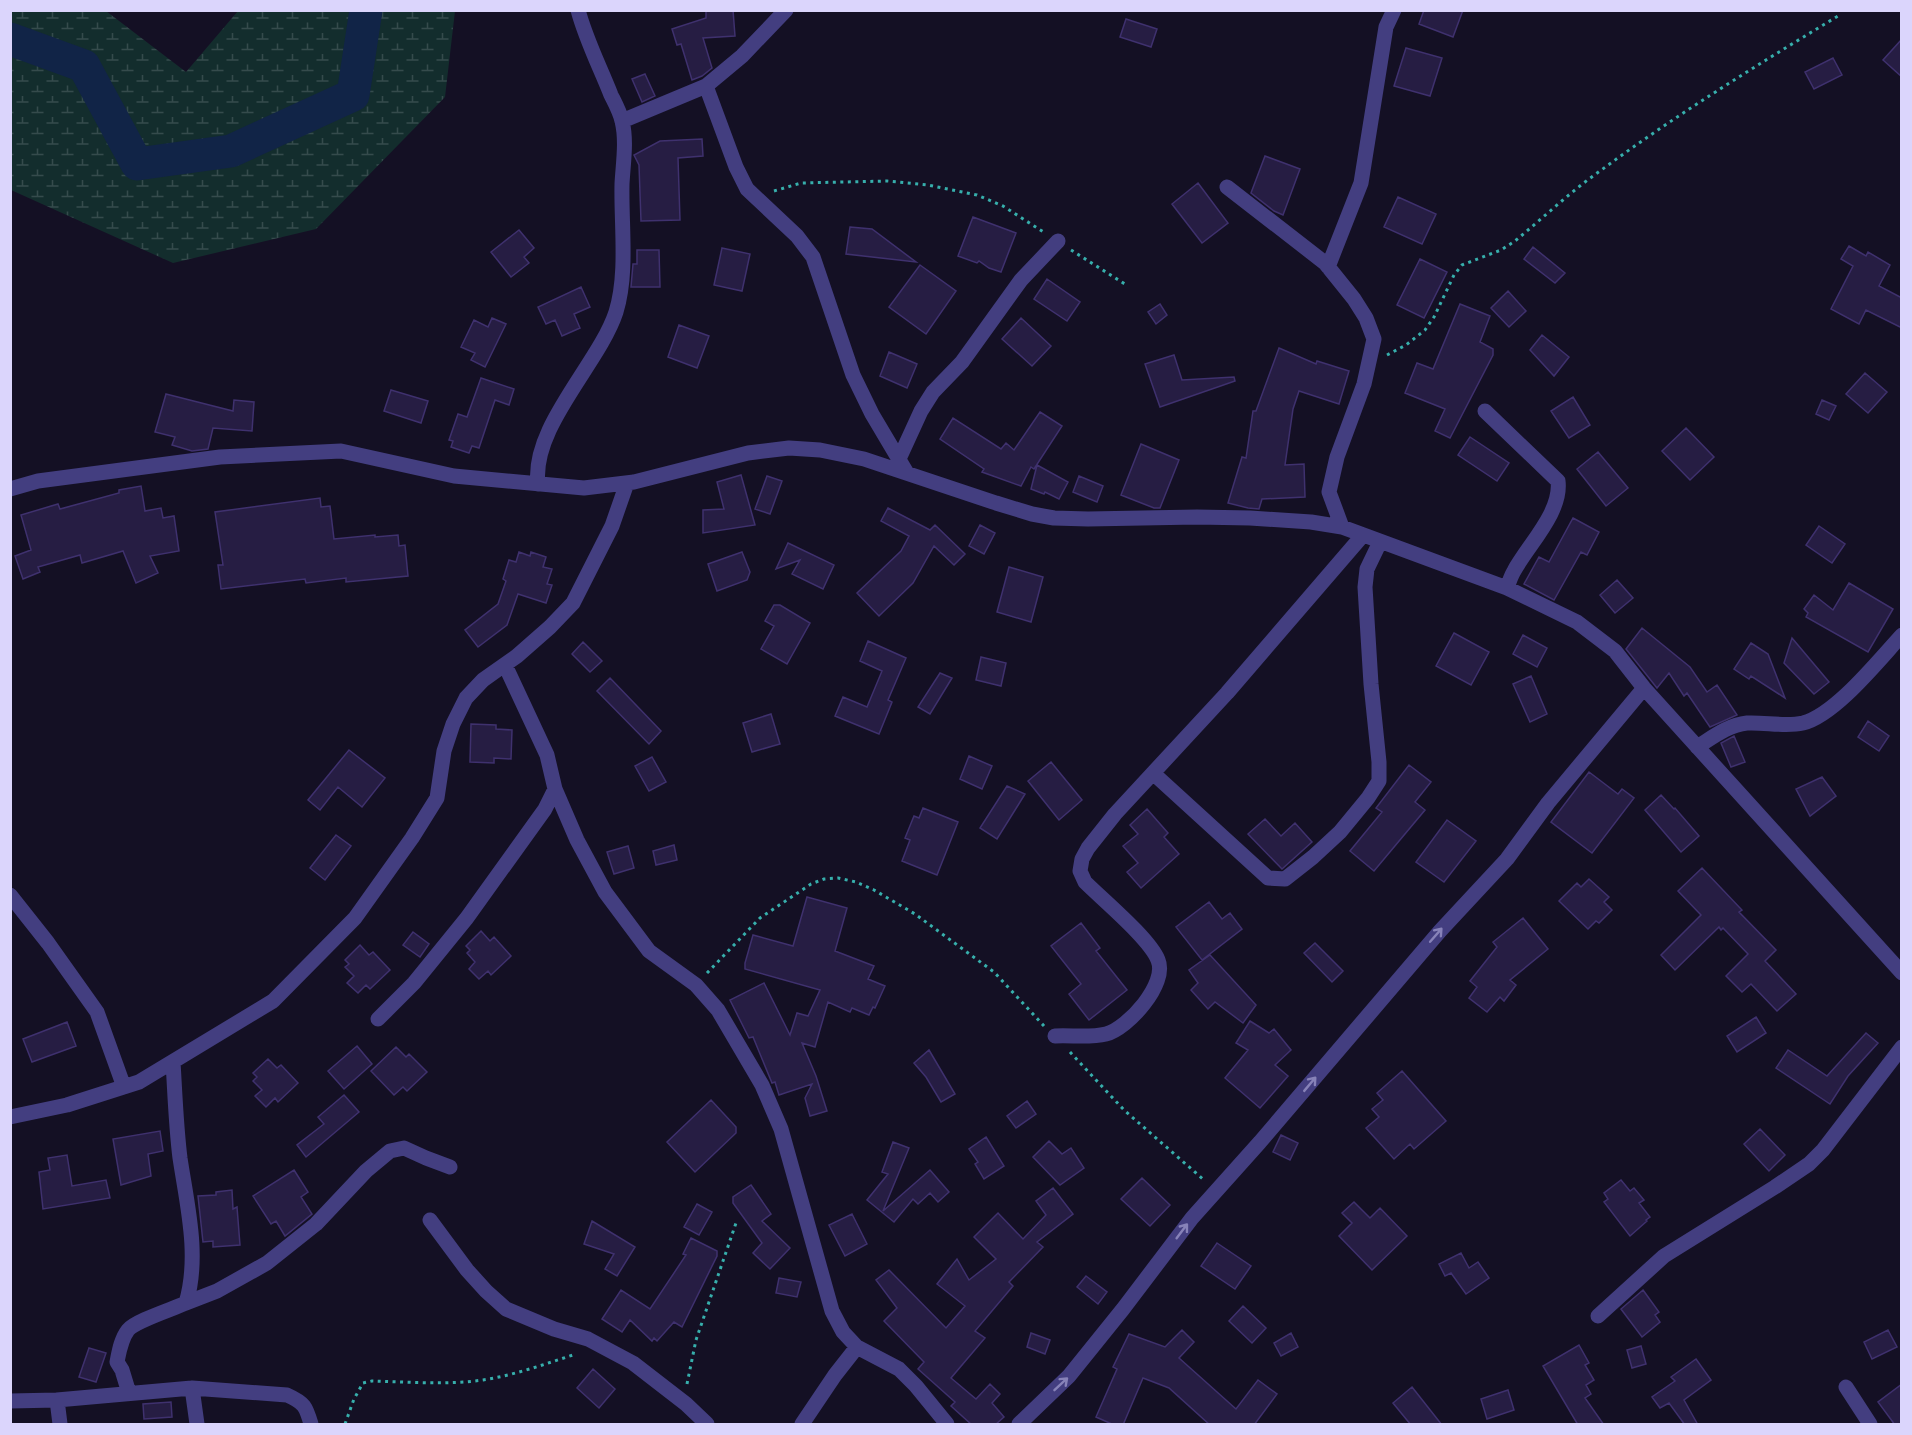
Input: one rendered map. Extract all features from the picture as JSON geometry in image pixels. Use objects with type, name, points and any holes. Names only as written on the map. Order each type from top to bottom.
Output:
[{"type":"street","points":[[538,484],[537,472],[545,441],[566,397],[608,331],[616,310],[621,286],[624,145],[622,121],[582,28],[578,10]]},
{"type":"street","points":[[622,121],[706,86],[742,56],[786,10]]},
{"type":"street","points":[[1328,267],[1361,183],[1386,27],[1394,10]]},
{"type":"street","points":[[706,86],[747,189],[797,236],[813,257],[853,375],[872,414],[908,473]]},
{"type":"street","points":[[1227,187],[1328,267],[1366,318],[1374,339],[1370,364],[1337,457],[1329,492],[1342,527]]},
{"type":"street","points":[[899,459],[921,411],[933,392],[962,362],[1021,279],[1058,241]]},
{"type":"street","points":[[1485,411],[1558,482],[1559,492],[1554,507],[1514,571],[1507,588]]},
{"type":"street","points":[[10,489],[38,481],[220,457],[341,451],[454,476],[584,488],[627,483],[748,453],[789,448],[820,450],[864,459],[1014,508],[1054,518],[1250,518],[1311,522],[1342,527],[1507,588],[1577,622],[1615,651],[1644,688],[1902,973]]},
{"type":"street","points":[[10,1117],[67,1105],[140,1082],[273,1001],[355,918],[412,838],[437,798],[444,751],[453,724],[466,698],[483,680],[505,665],[550,627],[573,603],[612,526],[627,483]]},
{"type":"street","points":[[1055,1036],[1092,1036],[1116,1030],[1131,1018],[1146,1000],[1156,986],[1160,975],[1159,961],[1151,948],[1085,882],[1080,871],[1082,859],[1088,848],[1115,814],[1227,693],[1363,535]]},
{"type":"street","points":[[1154,774],[1268,878],[1285,879],[1298,871],[1340,832],[1368,798],[1378,781],[1379,762],[1365,587],[1367,569],[1380,542]]},
{"type":"street","points":[[1697,747],[1727,728],[1745,723],[1800,724],[1815,719],[1831,710],[1902,635]]},
{"type":"street","points":[[505,665],[547,755],[555,789],[577,840],[605,892],[650,951],[696,985],[718,1010],[767,1096],[781,1129],[832,1311],[843,1332],[857,1347],[899,1370],[916,1386],[947,1425]]},
{"type":"street","points":[[1019,1425],[1069,1376],[1192,1218],[1440,931],[1507,859],[1548,803],[1644,688]]},
{"type":"street","points":[[378,1019],[414,983],[466,919],[545,809],[555,789]]},
{"type":"street","points":[[10,895],[48,943],[97,1012],[124,1087]]},
{"type":"street","points":[[1598,1316],[1664,1256],[1809,1164],[1823,1150],[1902,1047]]},
{"type":"street","points":[[172,1062],[180,1155],[192,1238],[190,1288],[186,1303]]},
{"type":"street","points":[[129,1393],[117,1362],[128,1329],[217,1291],[267,1263],[316,1224],[353,1184],[390,1151],[405,1148],[450,1167]]},
{"type":"street","points":[[430,1220],[467,1270],[486,1292],[506,1309],[554,1329],[588,1339],[633,1363],[686,1404],[707,1425]]},
{"type":"street","points":[[802,1425],[835,1375],[857,1347]]},
{"type":"street","points":[[1846,1387],[1867,1423]]},
{"type":"street","points":[[192,1388],[197,1425]]},
{"type":"street","points":[[10,1401],[57,1400],[192,1388],[287,1395],[305,1406],[311,1425]]},
{"type":"street","points":[[57,1400],[60,1425]]},
{"type":"path","points":[[1370,364],[1406,345],[1425,330],[1434,317],[1454,275],[1462,265],[1501,250],[1515,241],[1598,172],[1641,141],[1725,84],[1838,16]]},
{"type":"path","points":[[755,197],[801,183],[887,181],[928,185],[977,195],[994,202],[1128,286]]},
{"type":"path","points":[[696,985],[760,918],[811,884],[824,879],[838,878],[856,882],[915,914],[994,972],[1038,1022],[1055,1036],[1124,1110],[1216,1190]]},
{"type":"path","points":[[686,1404],[687,1379],[696,1340],[736,1223]]},
{"type":"path","points":[[345,1425],[354,1399],[363,1383],[481,1380],[517,1373],[600,1346]]},
{"type":"green space","points":[[11,10],[106,11],[186,72],[238,11],[455,11],[445,97],[316,229],[173,263],[11,190]]},
{"type":"building","points":[[706,10],[733,10],[735,36],[703,38],[712,68],[692,80],[681,44],[677,45],[672,29],[706,18]]},
{"type":"building","points":[[1424,10],[1463,10],[1453,37],[1419,24]]},
{"type":"building","points":[[1126,19],[1157,29],[1151,47],[1120,37]]},
{"type":"building","points":[[1902,39],[1902,77],[1883,60]]},
{"type":"building","points":[[1406,48],[1442,58],[1430,96],[1394,86]]},
{"type":"building","points":[[1833,58],[1842,75],[1814,89],[1805,72]]},
{"type":"building","points":[[645,74],[655,96],[642,102],[632,79]]},
{"type":"building","points":[[702,139],[703,156],[678,158],[680,220],[641,221],[639,165],[634,155],[660,141]]},
{"type":"building","points":[[1265,156],[1300,169],[1283,215],[1274,211],[1251,193]]},
{"type":"building","points":[[1198,183],[1228,223],[1202,243],[1172,204]]},
{"type":"building","points":[[1398,197],[1436,214],[1422,244],[1384,227]]},
{"type":"building","points":[[973,217],[1016,233],[1001,272],[979,261],[977,263],[958,256]]},
{"type":"building","points":[[850,227],[872,229],[916,262],[846,254]]},
{"type":"building","points":[[519,230],[534,248],[524,257],[529,263],[511,277],[491,252]]},
{"type":"building","points":[[1849,246],[1866,256],[1868,252],[1890,265],[1879,286],[1902,298],[1902,328],[1866,310],[1859,324],[1831,309],[1853,266],[1841,259]]},
{"type":"building","points":[[1533,247],[1565,273],[1555,283],[1524,259]]},
{"type":"building","points":[[722,248],[750,254],[742,291],[714,285]]},
{"type":"building","points":[[637,250],[659,250],[660,287],[631,287],[633,264],[637,264]]},
{"type":"building","points":[[1420,259],[1447,272],[1424,318],[1397,305]]},
{"type":"building","points":[[920,265],[956,291],[926,334],[889,307]]},
{"type":"building","points":[[1047,279],[1080,302],[1067,321],[1034,299]]},
{"type":"building","points":[[581,287],[590,307],[574,314],[580,328],[562,336],[555,320],[546,324],[538,307]]},
{"type":"building","points":[[1508,291],[1526,311],[1509,327],[1491,308]]},
{"type":"building","points":[[1160,304],[1167,315],[1156,324],[1148,312]]},
{"type":"building","points":[[1460,304],[1490,316],[1480,342],[1493,349],[1493,355],[1450,438],[1435,431],[1445,409],[1405,393],[1417,363],[1433,369]]},
{"type":"building","points":[[492,318],[506,324],[485,367],[471,360],[475,353],[461,347],[474,320],[488,327]]},
{"type":"building","points":[[1021,318],[1051,346],[1032,366],[1002,339]]},
{"type":"building","points":[[679,325],[709,336],[697,368],[668,357]]},
{"type":"building","points":[[1542,335],[1569,357],[1554,376],[1530,350]]},
{"type":"building","points":[[1279,348],[1316,364],[1317,361],[1349,371],[1339,404],[1299,391],[1293,409],[1285,465],[1304,464],[1305,497],[1262,499],[1259,509],[1228,503],[1242,457],[1246,458],[1253,411],[1256,411]]},
{"type":"building","points":[[889,352],[917,364],[907,388],[880,376]]},
{"type":"building","points":[[1174,355],[1182,380],[1234,377],[1235,381],[1160,407],[1145,364]]},
{"type":"building","points":[[1865,373],[1887,392],[1868,413],[1846,394]]},
{"type":"building","points":[[481,378],[514,389],[509,405],[495,400],[479,448],[472,446],[469,453],[451,447],[453,441],[449,440],[458,414],[467,417]]},
{"type":"building","points":[[391,390],[428,401],[421,423],[384,411]]},
{"type":"building","points":[[166,394],[233,411],[234,400],[254,402],[252,431],[213,428],[208,449],[192,451],[172,445],[175,437],[155,432]]},
{"type":"building","points":[[1573,397],[1590,425],[1569,438],[1551,411]]},
{"type":"building","points":[[1822,400],[1836,406],[1829,420],[1816,414]]},
{"type":"building","points":[[1040,412],[1062,426],[1034,469],[1031,467],[1021,486],[982,472],[984,469],[940,439],[953,418],[1001,449],[1006,443],[1014,450]]},
{"type":"building","points":[[1686,428],[1714,457],[1690,480],[1662,451]]},
{"type":"building","points":[[1470,437],[1509,463],[1497,481],[1458,455]]},
{"type":"building","points":[[1141,444],[1179,460],[1160,508],[1154,508],[1121,495]]},
{"type":"building","points":[[1598,452],[1628,488],[1606,506],[1577,469]]},
{"type":"building","points":[[1037,465],[1068,482],[1059,499],[1045,492],[1044,494],[1031,489]]},
{"type":"building","points":[[741,475],[755,525],[703,533],[703,510],[724,509],[717,482]]},
{"type":"building","points":[[767,476],[782,481],[770,514],[755,509]]},
{"type":"building","points":[[1079,476],[1103,486],[1097,502],[1073,492]]},
{"type":"building","points":[[141,486],[145,511],[161,508],[163,518],[174,516],[179,551],[150,556],[158,573],[136,583],[123,551],[82,563],[80,555],[38,567],[40,572],[23,579],[15,556],[31,550],[21,515],[58,504],[60,509],[119,493],[119,490]]},
{"type":"building","points":[[320,498],[321,507],[330,506],[334,539],[398,535],[399,546],[405,545],[408,576],[346,582],[346,578],[306,583],[305,579],[221,589],[218,565],[223,565],[215,512]]},
{"type":"building","points":[[888,508],[930,530],[935,525],[965,554],[954,565],[934,546],[913,583],[879,616],[857,593],[901,551],[909,536],[881,521]]},
{"type":"building","points":[[1573,518],[1599,532],[1587,555],[1581,552],[1554,600],[1524,584],[1539,557],[1549,562]]},
{"type":"building","points":[[980,525],[995,533],[984,554],[969,546]]},
{"type":"building","points":[[1819,526],[1845,544],[1832,563],[1806,545]]},
{"type":"building","points":[[788,543],[834,565],[823,589],[792,574],[800,560],[776,569]]},
{"type":"building","points":[[519,552],[530,556],[531,552],[546,557],[543,567],[552,569],[547,584],[552,585],[546,603],[518,594],[507,625],[478,647],[465,630],[498,604],[506,581],[503,579],[509,560],[516,562]]},
{"type":"building","points":[[742,552],[750,572],[747,580],[717,591],[708,564]]},
{"type":"building","points":[[1009,567],[1043,577],[1031,622],[997,612]]},
{"type":"building","points":[[1617,580],[1633,598],[1615,613],[1600,595]]},
{"type":"building","points":[[1849,583],[1893,609],[1868,652],[1806,617],[1808,613],[1804,609],[1814,595],[1833,610]]},
{"type":"building","points":[[774,605],[780,605],[810,623],[787,664],[761,649],[774,626],[765,621]]},
{"type":"building","points":[[1642,628],[1690,667],[1707,692],[1717,685],[1737,715],[1710,727],[1687,693],[1684,696],[1669,673],[1657,688],[1626,649]]},
{"type":"building","points":[[1454,633],[1489,652],[1471,685],[1436,666]]},
{"type":"building","points":[[1523,635],[1547,648],[1537,667],[1513,654]]},
{"type":"building","points":[[1792,638],[1829,682],[1814,694],[1784,663]]},
{"type":"building","points":[[868,641],[906,658],[888,700],[892,702],[879,734],[835,716],[843,697],[867,707],[882,671],[860,661]]},
{"type":"building","points":[[583,642],[602,661],[590,672],[572,654]]},
{"type":"building","points":[[1751,643],[1768,654],[1785,698],[1751,676],[1749,679],[1734,669]]},
{"type":"building","points":[[981,657],[1006,663],[1001,686],[976,680]]},
{"type":"building","points":[[940,673],[952,678],[930,714],[918,707]]},
{"type":"building","points":[[1531,676],[1547,714],[1530,722],[1513,684]]},
{"type":"building","points":[[610,678],[661,731],[649,744],[597,691]]},
{"type":"building","points":[[771,714],[780,744],[752,752],[743,723]]},
{"type":"building","points":[[1868,721],[1889,736],[1879,751],[1858,737]]},
{"type":"building","points":[[471,724],[496,725],[496,729],[512,730],[511,759],[494,758],[494,763],[470,762]]},
{"type":"building","points":[[1734,736],[1745,762],[1731,767],[1721,743]]},
{"type":"building","points":[[349,750],[385,778],[362,807],[338,787],[320,810],[308,800]]},
{"type":"building","points":[[969,756],[992,766],[982,789],[960,779]]},
{"type":"building","points":[[652,757],[666,782],[649,791],[635,766]]},
{"type":"building","points":[[1051,762],[1082,800],[1059,820],[1028,781]]},
{"type":"building","points":[[1409,765],[1431,782],[1415,802],[1425,810],[1374,871],[1350,851],[1382,812],[1376,808]]},
{"type":"building","points":[[1589,772],[1618,794],[1622,789],[1634,798],[1592,853],[1551,822]]},
{"type":"building","points":[[1822,777],[1836,796],[1810,816],[1796,789]]},
{"type":"building","points":[[1007,786],[1025,794],[997,839],[980,828]]},
{"type":"building","points":[[1661,795],[1699,836],[1681,852],[1645,810]]},
{"type":"building","points":[[923,808],[958,822],[937,875],[902,861],[910,840],[905,838],[914,816],[919,818]]},
{"type":"building","points":[[1147,809],[1168,833],[1164,837],[1179,854],[1141,888],[1127,872],[1138,863],[1123,846],[1138,834],[1130,825]]},
{"type":"building","points":[[1265,819],[1281,836],[1295,823],[1312,842],[1282,869],[1248,834]]},
{"type":"building","points":[[1447,820],[1476,841],[1444,882],[1416,862]]},
{"type":"building","points":[[336,835],[351,846],[325,880],[310,868]]},
{"type":"building","points":[[674,845],[677,860],[656,865],[653,851]]},
{"type":"building","points":[[628,846],[634,868],[614,874],[607,852]]},
{"type":"building","points":[[1702,868],[1742,910],[1739,912],[1776,950],[1765,961],[1796,994],[1777,1011],[1751,984],[1742,992],[1726,976],[1748,954],[1723,928],[1721,930],[1719,927],[1675,970],[1661,955],[1701,915],[1678,891]]},
{"type":"building","points":[[1589,879],[1609,897],[1604,902],[1612,910],[1599,923],[1596,921],[1588,929],[1559,901],[1577,883],[1581,887]]},
{"type":"building","points":[[807,897],[847,908],[835,951],[874,966],[868,979],[885,986],[875,1008],[873,1007],[869,1015],[852,1008],[850,1012],[828,1002],[815,1047],[802,1043],[827,1111],[810,1116],[805,1098],[812,1084],[779,1095],[753,1037],[749,1038],[730,1000],[764,983],[790,1035],[797,1013],[808,1016],[820,990],[745,969],[753,935],[793,946]]},
{"type":"building","points":[[1209,902],[1222,919],[1230,913],[1242,929],[1202,960],[1176,927]]},
{"type":"building","points":[[1523,918],[1548,949],[1510,980],[1516,985],[1504,1001],[1500,997],[1487,1012],[1469,998],[1477,987],[1470,981],[1497,947],[1493,942]]},
{"type":"building","points":[[1081,923],[1100,948],[1096,951],[1127,990],[1089,1020],[1069,994],[1081,984],[1051,946]]},
{"type":"building","points":[[481,931],[490,941],[494,937],[511,956],[491,975],[488,971],[479,979],[469,969],[475,962],[467,953],[470,950],[466,946]]},
{"type":"building","points":[[413,932],[429,944],[420,957],[403,945]]},
{"type":"building","points":[[1315,943],[1343,971],[1332,982],[1304,953]]},
{"type":"building","points":[[360,945],[369,955],[373,952],[390,970],[370,989],[366,985],[358,993],[347,983],[354,976],[345,967],[349,964],[345,960]]},
{"type":"building","points":[[1210,955],[1256,1005],[1243,1023],[1215,1002],[1208,1009],[1191,990],[1198,983],[1189,970]]},
{"type":"building","points":[[1756,1017],[1766,1033],[1737,1052],[1727,1036]]},
{"type":"building","points":[[1250,1021],[1269,1033],[1274,1029],[1291,1050],[1275,1065],[1288,1076],[1260,1108],[1225,1078],[1248,1050],[1236,1043]]},
{"type":"building","points":[[67,1022],[76,1046],[32,1062],[23,1039]]},
{"type":"building","points":[[1866,1033],[1878,1043],[1848,1076],[1830,1104],[1776,1068],[1788,1050],[1827,1076]]},
{"type":"building","points":[[357,1046],[372,1064],[344,1089],[328,1071]]},
{"type":"building","points":[[396,1047],[406,1057],[409,1054],[427,1072],[407,1091],[403,1087],[394,1095],[371,1071]]},
{"type":"building","points":[[929,1050],[955,1094],[941,1102],[926,1077],[914,1063]]},
{"type":"building","points":[[268,1059],[277,1068],[281,1065],[298,1083],[278,1102],[275,1098],[266,1107],[255,1096],[262,1090],[253,1081],[257,1077],[253,1073]]},
{"type":"building","points":[[1402,1071],[1446,1121],[1414,1149],[1410,1144],[1394,1159],[1366,1128],[1379,1117],[1372,1109],[1383,1100],[1377,1093]]},
{"type":"building","points":[[344,1095],[359,1112],[306,1157],[297,1145],[324,1124],[318,1117]]},
{"type":"building","points":[[711,1100],[736,1127],[736,1133],[695,1172],[667,1142]]},
{"type":"building","points":[[1027,1101],[1036,1114],[1016,1128],[1007,1116]]},
{"type":"building","points":[[1760,1129],[1785,1155],[1769,1171],[1744,1144]]},
{"type":"building","points":[[160,1131],[163,1151],[148,1154],[151,1176],[121,1185],[113,1139]]},
{"type":"building","points":[[1281,1135],[1298,1143],[1290,1160],[1273,1152]]},
{"type":"building","points":[[986,1137],[1004,1166],[984,1179],[975,1164],[978,1162],[969,1149]]},
{"type":"building","points":[[1049,1141],[1062,1154],[1071,1148],[1084,1168],[1060,1185],[1033,1157]]},
{"type":"building","points":[[893,1142],[909,1148],[883,1211],[930,1170],[949,1192],[938,1202],[930,1193],[918,1204],[913,1199],[894,1222],[867,1200],[888,1174],[882,1172]]},
{"type":"building","points":[[67,1155],[72,1186],[106,1180],[110,1198],[43,1209],[39,1172],[50,1170],[48,1158]]},
{"type":"building","points":[[294,1170],[308,1192],[301,1197],[312,1214],[285,1236],[276,1221],[271,1224],[253,1196]]},
{"type":"building","points":[[1142,1178],[1170,1205],[1150,1226],[1121,1199]]},
{"type":"building","points":[[1621,1180],[1630,1191],[1634,1188],[1644,1200],[1639,1203],[1650,1217],[1630,1236],[1604,1202],[1608,1199],[1604,1193]]},
{"type":"building","points":[[751,1185],[771,1214],[762,1221],[790,1248],[770,1269],[753,1253],[762,1243],[733,1203],[733,1197]]},
{"type":"building","points":[[1053,1188],[1073,1214],[1037,1242],[1043,1247],[1009,1282],[1013,1286],[975,1331],[985,1338],[951,1378],[976,1399],[990,1384],[1000,1394],[992,1403],[1004,1417],[995,1425],[972,1425],[951,1406],[955,1402],[918,1369],[924,1362],[884,1321],[897,1308],[876,1280],[889,1270],[946,1328],[965,1306],[937,1284],[957,1259],[969,1280],[996,1259],[974,1237],[998,1213],[1023,1239],[1046,1215],[1036,1201]]},
{"type":"building","points":[[232,1190],[233,1209],[237,1207],[240,1245],[213,1247],[213,1241],[203,1242],[198,1196],[216,1195],[216,1192]]},
{"type":"building","points":[[1354,1202],[1370,1218],[1380,1208],[1407,1236],[1372,1270],[1339,1236],[1352,1223],[1342,1213]]},
{"type":"building","points":[[697,1204],[712,1212],[699,1235],[684,1227]]},
{"type":"building","points":[[852,1214],[867,1244],[845,1256],[829,1225]]},
{"type":"building","points":[[592,1221],[635,1247],[617,1276],[605,1269],[614,1254],[584,1244]]},
{"type":"building","points":[[691,1238],[717,1251],[717,1256],[682,1327],[674,1322],[657,1341],[654,1338],[652,1341],[630,1320],[622,1332],[602,1319],[621,1290],[650,1309],[686,1255],[683,1254]]},
{"type":"building","points":[[1217,1243],[1251,1266],[1235,1289],[1201,1266]]},
{"type":"building","points":[[1461,1253],[1469,1268],[1478,1262],[1489,1278],[1466,1294],[1451,1273],[1445,1276],[1439,1264]]},
{"type":"building","points":[[1086,1276],[1107,1292],[1098,1304],[1077,1287]]},
{"type":"building","points":[[779,1278],[801,1282],[797,1297],[776,1293]]},
{"type":"building","points":[[1643,1290],[1659,1312],[1655,1315],[1660,1322],[1642,1337],[1621,1309]]},
{"type":"building","points":[[1243,1306],[1266,1328],[1252,1343],[1229,1321]]},
{"type":"building","points":[[1182,1330],[1194,1342],[1179,1358],[1236,1409],[1258,1380],[1277,1394],[1254,1425],[1210,1425],[1169,1388],[1143,1378],[1123,1425],[1114,1425],[1096,1417],[1117,1369],[1113,1367],[1129,1334],[1165,1347]]},
{"type":"building","points":[[1888,1330],[1897,1347],[1872,1359],[1864,1342]]},
{"type":"building","points":[[1031,1333],[1050,1340],[1045,1354],[1027,1347]]},
{"type":"building","points":[[1291,1333],[1298,1347],[1281,1356],[1274,1343]]},
{"type":"building","points":[[1579,1345],[1589,1363],[1585,1365],[1594,1380],[1586,1385],[1591,1394],[1585,1398],[1604,1425],[1578,1425],[1543,1366]]},
{"type":"building","points":[[1641,1346],[1646,1364],[1632,1368],[1627,1350]]},
{"type":"building","points":[[89,1348],[106,1353],[96,1382],[79,1377]]},
{"type":"building","points":[[1696,1359],[1711,1380],[1684,1400],[1698,1425],[1685,1425],[1669,1403],[1660,1408],[1652,1397],[1675,1381],[1671,1377]]},
{"type":"building","points":[[593,1369],[615,1389],[599,1408],[577,1388]]},
{"type":"building","points":[[1902,1384],[1902,1425],[1895,1425],[1878,1402]]},
{"type":"building","points":[[1412,1387],[1442,1425],[1411,1425],[1393,1403]]},
{"type":"building","points":[[1508,1390],[1514,1410],[1487,1419],[1481,1399]]},
{"type":"building","points":[[171,1402],[172,1417],[144,1419],[143,1404]]},
{"type":"waterway","points":[[10,39],[84,66],[137,164],[231,151],[353,95],[366,10]]}]
